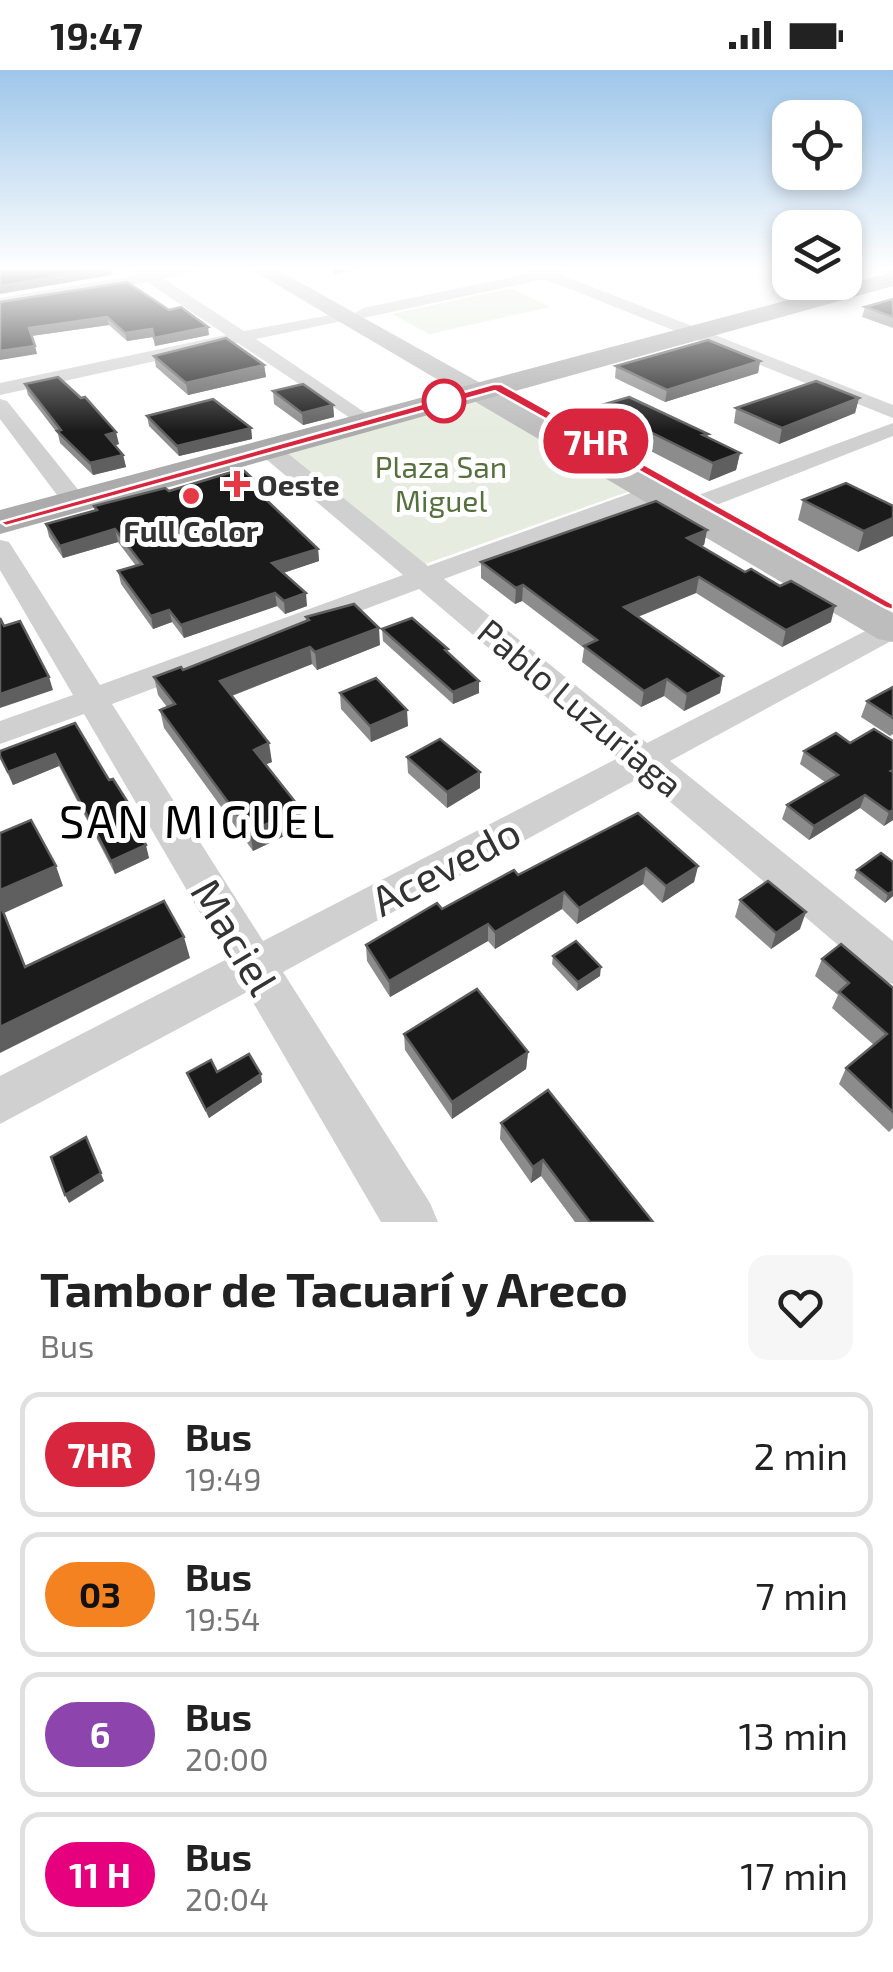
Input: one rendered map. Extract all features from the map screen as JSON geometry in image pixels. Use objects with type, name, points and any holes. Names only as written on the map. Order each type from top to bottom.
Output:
[{"type":"main road","points":[[368,323],[487,390],[705,501],[892,621]]},
{"type":"main road","points":[[0,522],[731,323]]},
{"type":"main road","points":[[487,390],[652,493],[892,621]]},
{"type":"street","points":[[216,323],[369,422]]},
{"type":"street","points":[[0,390],[311,323]]},
{"type":"street","points":[[667,323],[893,412]]},
{"type":"street","points":[[0,405],[75,502]]},
{"type":"street","points":[[705,501],[893,429]]},
{"type":"street","name":"Pablo Luzuriaga","points":[[268,449],[893,966]]},
{"type":"street","points":[[0,733],[652,493]]},
{"type":"street","name":"Maciel","points":[[0,548],[410,1222]]},
{"type":"street","name":"Acevedo","points":[[0,1101],[644,760],[892,621]]},
{"type":"green space","points":[[408,323],[479,323],[429,334]]},
{"type":"green space","name":"Plaza San Miguel","points":[[475,400],[630,491],[425,564],[286,454]]},
{"type":"building","points":[[0,323],[66,323],[29,328],[35,346],[0,351]]},
{"type":"building","points":[[113,323],[202,323],[208,327],[154,338],[152,329],[125,333]]},
{"type":"building","points":[[226,338],[264,365],[186,383],[154,356]]},
{"type":"building","points":[[708,340],[760,361],[667,390],[616,366]]},
{"type":"building","points":[[58,377],[81,398],[85,397],[116,432],[106,435],[123,455],[90,463],[57,431],[61,430],[25,384]]},
{"type":"building","points":[[816,381],[859,398],[782,428],[736,408]]},
{"type":"building","points":[[303,384],[333,405],[302,413],[273,391]]},
{"type":"building","points":[[629,397],[740,453],[713,463],[598,406]]},
{"type":"building","points":[[213,399],[251,428],[177,446],[147,416]]},
{"type":"building","points":[[242,469],[264,489],[257,491],[318,549],[272,563],[306,593],[284,601],[275,593],[181,625],[169,610],[151,616],[118,571],[142,564],[115,529],[60,546],[46,524],[97,510],[94,506],[165,488],[169,491]]},
{"type":"building","points":[[846,483],[893,506],[893,518],[864,531],[803,500]]},
{"type":"building","points":[[656,501],[707,530],[687,538],[745,572],[751,569],[780,586],[791,581],[835,606],[786,630],[699,577],[624,607],[723,676],[687,694],[667,679],[644,691],[584,646],[597,640],[523,585],[516,588],[481,562]]},
{"type":"building","points":[[354,604],[379,628],[315,652],[310,647],[220,681],[269,743],[254,750],[300,808],[250,832],[160,710],[175,704],[154,677],[181,667],[183,670],[309,620],[306,617]]},
{"type":"building","points":[[0,618],[4,626],[20,621],[49,677],[0,694]]},
{"type":"building","points":[[412,618],[479,681],[453,692],[382,629]]},
{"type":"building","points":[[376,678],[407,710],[370,726],[340,693]]},
{"type":"building","points":[[893,687],[893,718],[867,701]]},
{"type":"building","points":[[75,723],[109,780],[113,779],[127,801],[121,803],[146,845],[111,861],[55,754],[8,772],[0,756],[0,751]]},
{"type":"building","points":[[874,729],[893,741],[893,810],[889,812],[865,795],[814,826],[787,805],[838,775],[804,751],[836,733],[850,743]]},
{"type":"building","points":[[440,739],[480,772],[447,792],[407,757]]},
{"type":"building","points":[[638,813],[698,866],[666,886],[646,868],[579,908],[564,892],[495,932],[488,924],[389,981],[366,945],[437,903],[442,909],[514,870],[518,875]]},
{"type":"building","points":[[31,820],[56,866],[0,890],[0,833]]},
{"type":"building","points":[[881,853],[893,862],[893,891],[888,894],[857,870]]},
{"type":"building","points":[[768,881],[806,912],[776,933],[740,900]]},
{"type":"building","points":[[164,901],[184,937],[0,1027],[0,904],[25,967]]},
{"type":"building","points":[[576,941],[601,967],[578,982],[553,956]]},
{"type":"building","points":[[841,944],[893,988],[893,1112],[846,1068],[887,1034],[839,992],[849,983],[822,959]]},
{"type":"building","points":[[477,989],[528,1052],[452,1102],[404,1034]]},
{"type":"building","points":[[249,1054],[261,1074],[206,1110],[187,1073],[211,1060],[217,1072]]},
{"type":"building","points":[[548,1090],[653,1222],[590,1222],[543,1160],[533,1167],[501,1123]]},
{"type":"building","points":[[86,1137],[101,1173],[65,1195],[51,1157]]},
{"type":"bus line","name":"7HR","points":[[0,522],[497,387],[893,604]]},
{"type":"place","name":"Oeste","points":[[237,484]]},
{"type":"place","name":"Full Color","points":[[191,496]]},
{"type":"district","name":"SAN MIGUEL","points":[[198,820]]}]
